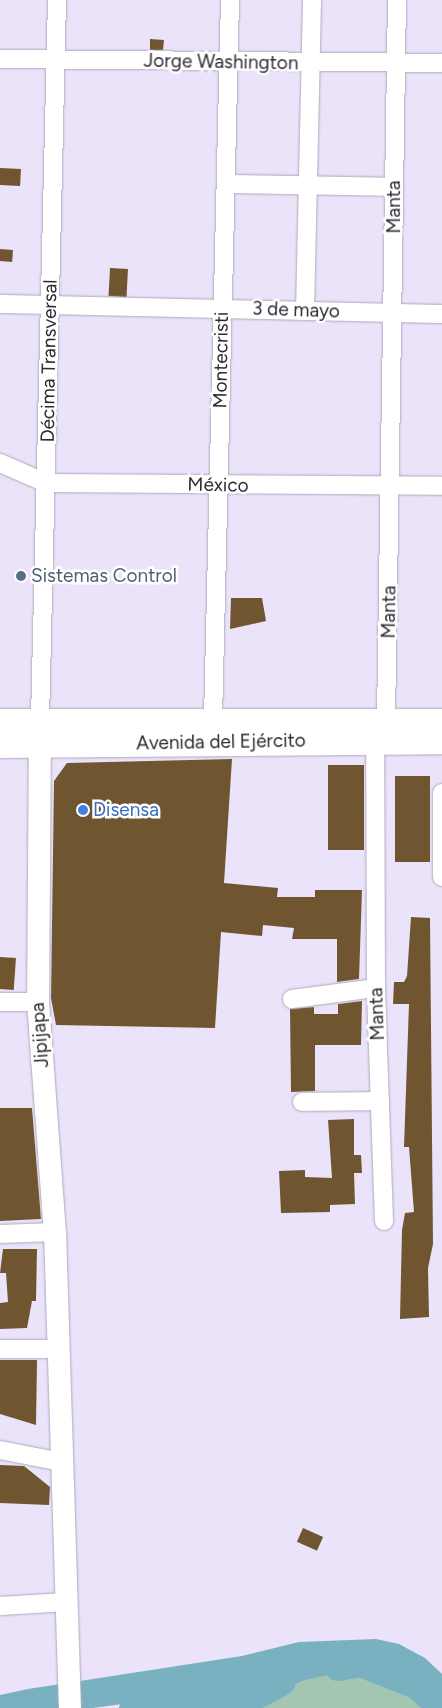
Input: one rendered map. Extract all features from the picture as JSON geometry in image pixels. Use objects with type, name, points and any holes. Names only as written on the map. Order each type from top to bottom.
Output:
[{"type":"main road","name":"Avenida del Ejército","points":[[0,745],[40,733],[213,720],[381,730],[442,741]]},
{"type":"main road","name":"Avenida del Ejército","points":[[0,721],[40,733],[381,730],[442,721]]},
{"type":"street","name":"Décima Transversal","points":[[40,733],[57,0]]},
{"type":"street","name":"Montecristi","points":[[213,720],[230,0]]},
{"type":"street","points":[[305,311],[312,0]]},
{"type":"street","name":"Manta","points":[[384,1221],[376,988],[381,730],[391,486],[398,0]]},
{"type":"street","name":"Jorge Washington","points":[[0,59],[442,63]]},
{"type":"street","points":[[226,184],[394,187]]},
{"type":"street","name":"3 de mayo","points":[[0,304],[442,314]]},
{"type":"street","name":"México","points":[[0,463],[46,482],[442,486]]},
{"type":"street","name":"Jipijapa","points":[[40,733],[38,1002],[55,1232],[70,1708]]},
{"type":"street","points":[[442,793],[442,877]]},
{"type":"street","points":[[292,999],[376,988]]},
{"type":"street","points":[[0,1002],[38,1002]]},
{"type":"street","points":[[302,1102],[380,1100]]},
{"type":"street","points":[[0,1234],[55,1232]]},
{"type":"street","points":[[0,1349],[60,1349]]},
{"type":"street","points":[[0,1450],[61,1462]]},
{"type":"street","points":[[0,1606],[66,1602]]},
{"type":"green space","points":[[323,1671],[400,1677],[428,1708],[141,1708]]},
{"type":"water","points":[[376,1639],[399,1644],[425,1658],[442,1674],[442,1702],[439,1691],[419,1675],[392,1668],[356,1669],[305,1680],[258,1700],[219,1691],[93,1708],[0,1708],[0,1695],[28,1689],[242,1656],[299,1642]]},
{"type":"building","points":[[150,39],[164,40],[163,50],[150,50]]},
{"type":"building","points":[[0,168],[21,169],[20,186],[0,185]]},
{"type":"building","points":[[0,249],[13,250],[12,262],[0,261]]},
{"type":"building","points":[[110,268],[128,269],[127,297],[109,296]]},
{"type":"building","points":[[231,598],[262,598],[266,621],[230,629]]},
{"type":"building","points":[[232,759],[224,883],[278,888],[277,897],[315,897],[315,890],[362,890],[359,979],[337,982],[337,939],[292,939],[294,928],[263,925],[262,936],[221,932],[215,1028],[56,1025],[51,998],[54,781],[67,763]]},
{"type":"building","points":[[328,765],[364,765],[364,850],[328,850]]},
{"type":"building","points":[[395,776],[430,776],[430,862],[395,862]]},
{"type":"building","points":[[411,917],[430,918],[433,1244],[428,1268],[429,1317],[400,1319],[402,1230],[405,1213],[414,1212],[409,1147],[404,1147],[409,1004],[393,1004],[394,982],[404,982],[407,976]]},
{"type":"building","points":[[0,957],[16,958],[14,990],[0,989]]},
{"type":"building","points":[[362,1001],[361,1045],[315,1045],[315,1091],[291,1092],[290,1009],[314,1007],[314,1014],[338,1014],[338,1004]]},
{"type":"building","points":[[0,1108],[32,1108],[41,1219],[0,1221]]},
{"type":"building","points":[[354,1119],[354,1155],[361,1155],[362,1173],[354,1173],[355,1204],[330,1205],[330,1212],[281,1213],[279,1171],[305,1170],[305,1177],[332,1178],[328,1120]]},
{"type":"building","points":[[3,1249],[37,1249],[36,1301],[32,1301],[27,1328],[0,1329],[0,1303],[8,1302],[6,1273],[0,1273]]},
{"type":"building","points":[[0,1360],[37,1360],[36,1425],[0,1414]]},
{"type":"building","points":[[0,1465],[24,1466],[50,1487],[49,1505],[0,1503]]},
{"type":"building","points":[[303,1528],[323,1537],[317,1551],[297,1542]]},
{"type":"waterway","points":[[338,1666],[360,1662],[418,1685],[442,1708]]},
{"type":"waterway","points":[[133,1708],[251,1697],[281,1681]]},
{"type":"place","name":"Sistemas Control","points":[[21,576]]},
{"type":"place","name":"Disensa","points":[[83,810]]}]
